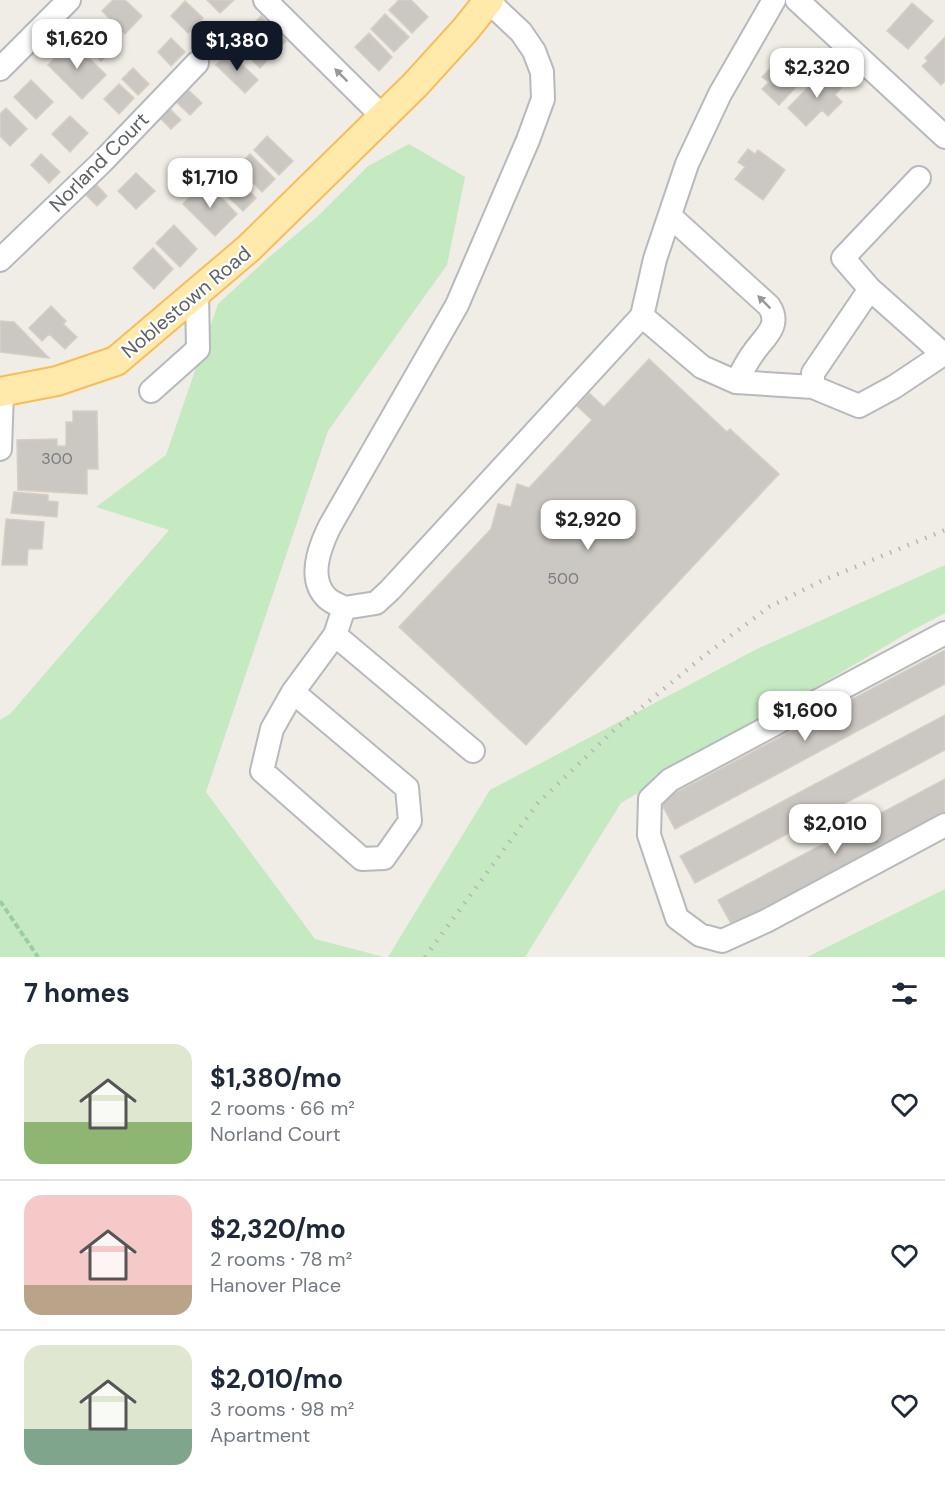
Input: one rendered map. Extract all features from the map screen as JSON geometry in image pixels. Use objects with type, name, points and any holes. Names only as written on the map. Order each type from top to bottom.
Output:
[{"type":"main road","name":"Noblestown Road","points":[[1,392],[57,381],[116,361],[249,248],[439,59],[488,0]]},
{"type":"street","points":[[0,69],[69,0]]},
{"type":"street","points":[[265,0],[382,117]]},
{"type":"street","points":[[488,0],[521,32],[534,51],[542,72],[543,99],[528,140],[456,305],[330,526],[321,546],[317,566],[320,585],[327,598],[344,608],[376,603],[390,590],[642,316],[655,259],[687,164],[720,94],[774,0]]},
{"type":"street","points":[[797,0],[945,137]]},
{"type":"street","name":"Norland Court","points":[[0,260],[102,162],[197,63]]},
{"type":"street","points":[[642,316],[702,367],[736,382],[813,387],[859,406],[894,387],[944,353],[870,289],[843,258],[919,178]]},
{"type":"street","points":[[670,216],[774,313],[773,327],[755,350],[736,382]]},
{"type":"street","points":[[813,387],[813,373],[870,289]]},
{"type":"street","points":[[151,391],[198,349],[197,292]]},
{"type":"street","points":[[0,449],[1,392]]},
{"type":"street","points":[[293,692],[407,788],[410,822],[384,858],[362,859],[262,771],[272,729],[293,692],[335,634],[344,608]]},
{"type":"street","points":[[945,633],[670,780],[650,799],[649,835],[677,918],[700,935],[722,941],[766,921],[945,825]]},
{"type":"street","points":[[335,634],[473,751]]},
{"type":"path","points":[[0,901],[38,957]]},
{"type":"green space","points":[[409,144],[465,177],[447,265],[328,431],[206,792],[315,939],[384,957],[0,957],[0,720],[10,714],[169,530],[96,507],[166,455],[218,304],[317,217],[368,166]]},
{"type":"green space","points":[[945,565],[945,613],[621,803],[525,957],[388,957],[490,790],[757,649]]},
{"type":"green space","points":[[945,889],[945,957],[807,957]]},
{"type":"building","points":[[113,0],[125,0],[142,16],[125,34],[102,11]]},
{"type":"building","points":[[207,0],[234,0],[220,13]]},
{"type":"building","points":[[399,0],[411,0],[428,17],[412,33],[389,10]]},
{"type":"building","points":[[185,1],[203,18],[188,33],[171,16]]},
{"type":"building","points":[[912,3],[933,21],[908,49],[887,31]]},
{"type":"building","points":[[385,14],[409,37],[394,52],[371,29]]},
{"type":"building","points":[[261,16],[286,41],[260,68],[235,43]]},
{"type":"building","points":[[95,21],[118,44],[101,61],[78,38]]},
{"type":"building","points":[[369,33],[392,57],[379,71],[355,47]]},
{"type":"building","points":[[945,37],[945,81],[941,85],[922,66],[928,61],[925,58]]},
{"type":"building","points":[[171,38],[185,52],[171,66],[158,52]]},
{"type":"building","points":[[72,41],[106,75],[82,99],[48,65]]},
{"type":"building","points":[[229,52],[258,80],[245,93],[216,65]]},
{"type":"building","points":[[780,58],[784,61],[792,61],[794,58],[810,72],[779,105],[762,89],[769,82],[762,77]]},
{"type":"building","points":[[133,68],[149,84],[138,95],[122,79]]},
{"type":"building","points":[[824,71],[841,88],[835,95],[842,102],[828,116],[822,110],[806,126],[788,108]]},
{"type":"building","points":[[31,80],[53,102],[36,119],[14,97]]},
{"type":"building","points":[[119,84],[134,98],[119,114],[104,99]]},
{"type":"building","points":[[184,86],[202,103],[190,115],[172,98]]},
{"type":"building","points":[[165,104],[181,120],[171,129],[156,114]]},
{"type":"building","points":[[6,108],[27,129],[10,146],[0,136],[0,114]]},
{"type":"building","points":[[70,116],[88,133],[70,152],[52,134]]},
{"type":"building","points":[[267,136],[293,161],[279,175],[254,150]]},
{"type":"building","points":[[748,149],[755,154],[758,150],[785,170],[763,200],[735,179],[745,167],[738,162]]},
{"type":"building","points":[[41,154],[60,172],[49,183],[31,165]]},
{"type":"building","points":[[250,154],[275,179],[262,192],[237,167]]},
{"type":"building","points":[[136,173],[155,191],[136,209],[118,191]]},
{"type":"building","points":[[233,174],[256,198],[243,211],[219,188]]},
{"type":"building","points":[[92,180],[107,196],[97,206],[82,191]]},
{"type":"building","points":[[205,181],[237,214],[215,236],[183,204]]},
{"type":"building","points":[[174,225],[197,249],[180,267],[156,243]]},
{"type":"building","points":[[153,248],[173,269],[154,289],[133,268]]},
{"type":"building","points":[[51,306],[66,321],[63,324],[77,337],[65,349],[49,334],[42,341],[29,328]]},
{"type":"building","points":[[0,321],[14,322],[49,358],[0,352]]},
{"type":"building","points":[[649,359],[727,432],[730,429],[779,474],[526,745],[399,627],[491,529],[498,504],[511,507],[517,484],[529,488],[592,420],[577,406],[589,393],[604,407]]},
{"type":"building","points":[[73,411],[97,411],[98,469],[87,469],[87,494],[18,490],[17,440],[57,439],[57,446],[66,446],[66,422],[73,422]]},
{"type":"building","points":[[14,492],[48,495],[48,501],[58,502],[57,517],[11,513]]},
{"type":"building","points":[[6,519],[44,522],[42,549],[28,549],[27,565],[2,565]]},
{"type":"building","points":[[945,650],[945,684],[675,829],[660,801]]},
{"type":"building","points":[[945,715],[945,750],[695,883],[680,856]]},
{"type":"building","points":[[945,779],[945,814],[733,927],[718,900]]},
{"type":"railway","points":[[425,957],[538,803],[613,731],[700,659],[769,607],[821,581],[945,530]]}]
